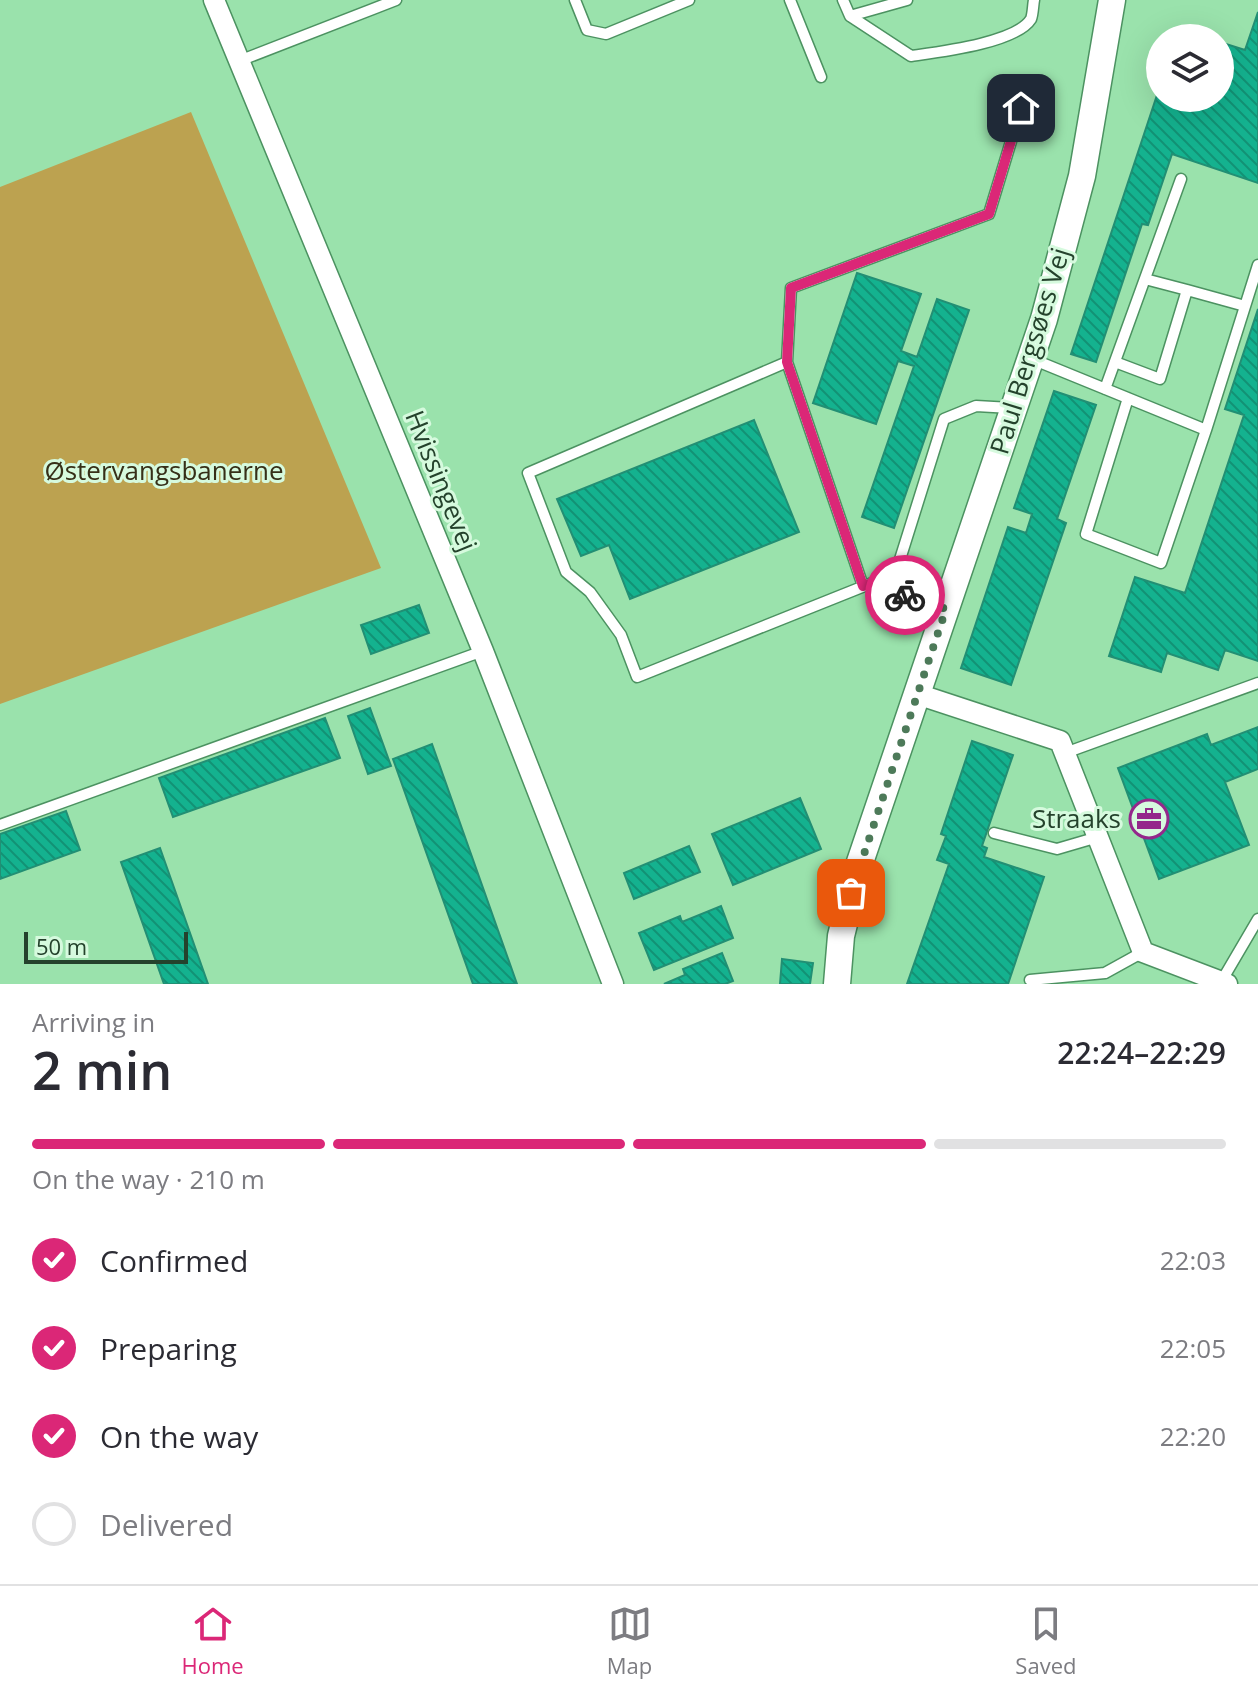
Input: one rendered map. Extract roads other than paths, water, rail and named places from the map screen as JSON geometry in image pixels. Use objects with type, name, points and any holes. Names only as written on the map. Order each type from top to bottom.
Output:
[{"type":"street","name":"Hvissingevej","points":[[214,0],[483,651],[613,984]]},
{"type":"street","name":"Paul Bergsøes Vej","points":[[837,984],[841,936],[857,871],[1044,319],[1082,176],[1112,0]]},
{"type":"street","points":[[917,694],[1060,741],[1143,952],[1223,983]]},
{"type":"lane","points":[[239,61],[396,0]]},
{"type":"lane","points":[[575,0],[587,30],[606,34],[689,0]]},
{"type":"lane","points":[[790,0],[821,77]]},
{"type":"lane","points":[[843,0],[850,16],[911,56],[968,48],[1016,32],[1031,18],[1034,0]]},
{"type":"lane","points":[[850,16],[907,0]]},
{"type":"lane","points":[[863,586],[787,362],[791,288],[989,214],[1029,82]]},
{"type":"lane","points":[[1105,389],[1181,179]]},
{"type":"lane","points":[[1128,398],[1086,534],[1161,563],[1258,265]]},
{"type":"lane","points":[[1145,279],[1245,306]]},
{"type":"lane","points":[[1115,362],[1160,379],[1187,290]]},
{"type":"lane","points":[[1030,358],[1206,430]]},
{"type":"lane","points":[[787,362],[528,473],[566,572],[590,592],[621,635],[637,677],[872,583],[946,609]]},
{"type":"lane","points":[[901,593],[897,569],[944,419],[976,406],[1013,408]]},
{"type":"lane","points":[[0,825],[483,651]]},
{"type":"lane","points":[[1065,753],[1258,683]]},
{"type":"lane","points":[[994,833],[1057,849],[1098,837]]},
{"type":"lane","points":[[1223,983],[1258,919]]},
{"type":"lane","points":[[1030,980],[1105,973],[1143,952]]},
{"type":"place","name":"Straaks","points":[[1149,819]]},
{"type":"park label","name":"Østervangsbanerne","points":[[164,471]]}]
